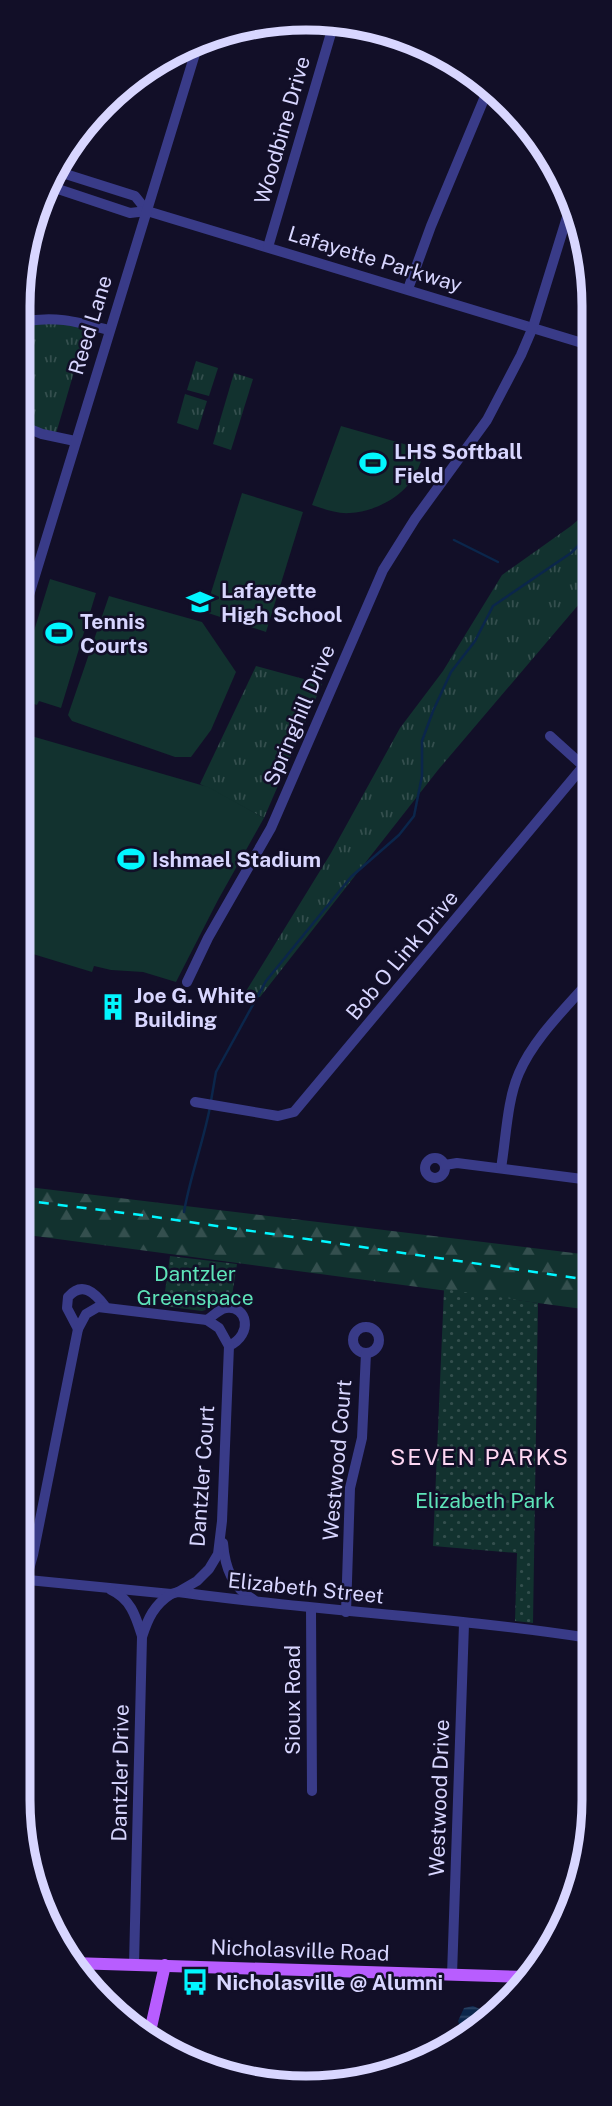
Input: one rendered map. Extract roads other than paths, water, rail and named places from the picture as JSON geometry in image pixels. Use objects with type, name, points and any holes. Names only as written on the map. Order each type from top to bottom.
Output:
[{"type":"main road","name":"Nicholasville Road","points":[[83,1963],[518,1977]]},
{"type":"main road","points":[[151,2028],[165,1965]]},
{"type":"street","name":"Woodbine Drive","points":[[268,247],[332,31]]},
{"type":"street","name":"Reed Lane","points":[[30,591],[195,53]]},
{"type":"street","points":[[408,289],[485,96]]},
{"type":"street","name":"Lafayette Parkway","points":[[64,174],[135,196],[147,211]]},
{"type":"street","name":"Lafayette Parkway","points":[[56,188],[131,213],[147,211],[582,343]]},
{"type":"street","name":"Springhill Drive","points":[[187,982],[208,938],[271,828],[383,570],[415,519],[487,420],[521,355],[533,327],[567,216]]},
{"type":"street","points":[[30,321],[67,318],[109,330]]},
{"type":"street","points":[[30,430],[42,435],[75,441]]},
{"type":"street","points":[[30,572],[35,574]]},
{"type":"street","points":[[550,736],[582,765]]},
{"type":"street","name":"Bob O Link Drive","points":[[195,1102],[278,1116],[294,1112],[582,775]]},
{"type":"street","points":[[501,1168],[513,1091],[519,1073],[538,1042],[582,990]]},
{"type":"street","points":[[444,1165],[457,1163],[582,1179]]},
{"type":"street","points":[[30,1562],[78,1329],[89,1312],[105,1306],[94,1292],[84,1288],[68,1297],[67,1308],[78,1329]]},
{"type":"street","name":"Dantzler Court","points":[[105,1306],[207,1321],[221,1309],[229,1308],[242,1315],[245,1324],[245,1333],[241,1339],[229,1346],[222,1521],[218,1554],[209,1569],[197,1581],[175,1593]]},
{"type":"street","points":[[207,1321],[219,1328],[229,1346]]},
{"type":"street","name":"Westwood Court","points":[[346,1612],[350,1488],[362,1438],[366,1353]]},
{"type":"street","points":[[222,1521],[225,1562],[231,1578],[241,1592],[261,1604]]},
{"type":"street","name":"Elizabeth Street","points":[[30,1581],[175,1593],[582,1637]]},
{"type":"street","points":[[100,1586],[119,1594],[130,1604],[142,1637]]},
{"type":"street","name":"Dantzler Drive","points":[[134,1964],[142,1637],[150,1615],[163,1600],[175,1593]]},
{"type":"street","name":"Sioux Road","points":[[311,1609],[312,1791]]},
{"type":"street","name":"Westwood Drive","points":[[452,1975],[464,1623]]},
{"type":"water","points":[[473,2006],[484,2011],[461,2029],[458,2021],[464,2008]]},
{"type":"waterway","points":[[454,540],[498,562]]},
{"type":"waterway","points":[[211,1101],[216,1072],[266,981],[351,877],[399,835],[414,816],[422,776],[422,741],[433,711],[451,672],[475,641],[493,606],[571,553],[582,542]]},
{"type":"waterway","points":[[184,1212],[210,1107]]},
{"type":"railway","points":[[30,1201],[582,1279]]},
{"type":"place","name":"LHS Softball Field","points":[[373,463]]},
{"type":"place","name":"Lafayette High School","points":[[200,602]]},
{"type":"place","name":"Tennis Courts","points":[[59,633]]},
{"type":"place","name":"Ishmael Stadium","points":[[131,859]]},
{"type":"place","name":"Joe G. White Building","points":[[113,1007]]},
{"type":"place","name":"Nicholasville @ Alumni","points":[[195,1982]]},
{"type":"district","name":"SEVEN PARKS","points":[[480,1456]]},
{"type":"park label","name":"Dantzler Greenspace","points":[[195,1285]]},
{"type":"park label","name":"Elizabeth Park","points":[[485,1500]]}]
